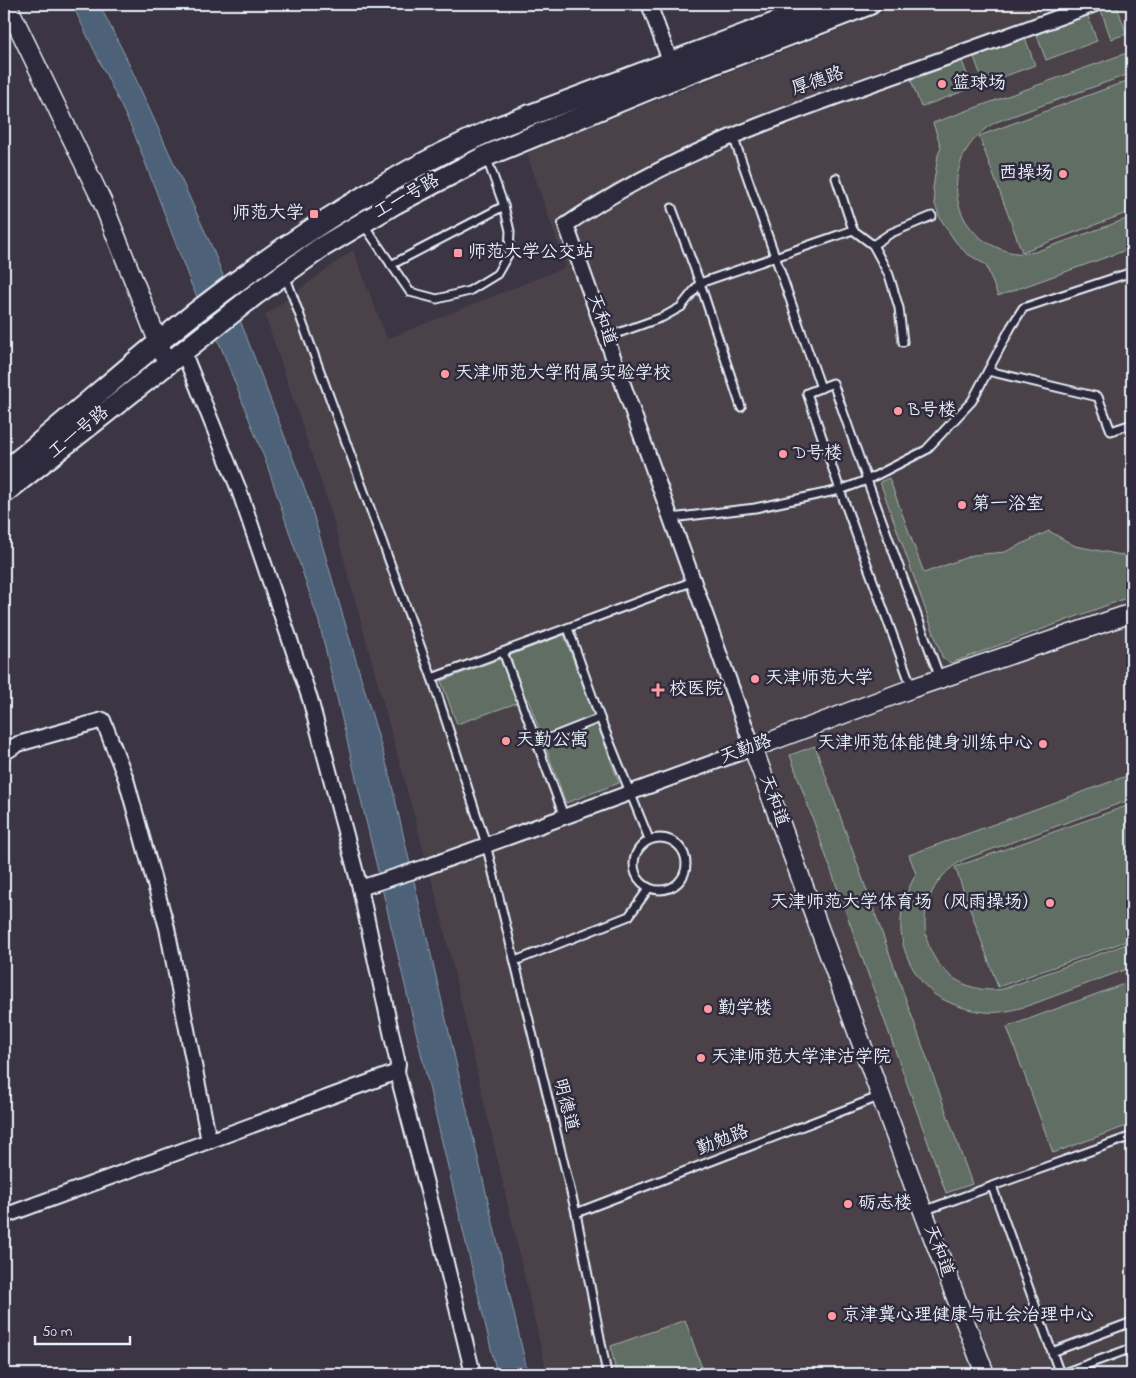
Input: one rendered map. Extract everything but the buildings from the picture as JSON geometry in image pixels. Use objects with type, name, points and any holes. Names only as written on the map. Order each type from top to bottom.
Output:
[{"type":"main road","name":"工一号路","points":[[4,493],[256,294],[322,247],[363,222],[425,186],[486,156],[826,4]]},
{"type":"main road","name":"工一号路","points":[[4,472],[195,314],[246,276],[352,204],[467,140],[500,126],[673,71],[870,4]]},
{"type":"street","points":[[7,4],[102,201],[166,364]]},
{"type":"street","points":[[649,4],[673,71]]},
{"type":"street","name":"厚德路","points":[[566,225],[597,203],[676,161],[794,110],[1095,4]]},
{"type":"street","name":"天和道","points":[[566,225],[753,748],[985,1374]]},
{"type":"street","points":[[183,351],[240,490],[310,699],[360,888],[398,1064],[397,1072],[473,1374]]},
{"type":"street","name":"天勤路","points":[[360,888],[426,867],[912,688],[1132,613]]},
{"type":"street","points":[[4,753],[18,744],[103,720],[126,779],[167,928],[209,1141]]},
{"type":"street","points":[[4,1216],[397,1072]]},
{"type":"lane","points":[[733,136],[821,388]]},
{"type":"lane","points":[[363,222],[410,292],[437,299],[470,291],[496,274],[509,253],[510,231],[504,206],[486,156]]},
{"type":"lane","points":[[836,178],[853,230],[873,245],[889,275],[899,308],[903,342]]},
{"type":"lane","points":[[392,265],[504,206]]},
{"type":"lane","points":[[672,208],[700,283],[741,407]]},
{"type":"lane","points":[[873,245],[891,233],[932,216]]},
{"type":"lane","points":[[607,337],[663,317],[681,307],[700,283],[853,230]]},
{"type":"lane","points":[[671,518],[756,508],[840,490],[867,480],[926,450],[972,401],[1023,308],[1132,272]]},
{"type":"lane","name":"明德道","points":[[285,274],[432,678],[486,844],[576,1213],[607,1374]]},
{"type":"lane","points":[[988,371],[1098,397],[1111,431],[1132,424]]},
{"type":"lane","points":[[912,688],[807,393],[833,383],[940,679]]},
{"type":"lane","points":[[432,678],[694,581]]},
{"type":"lane","points":[[568,628],[600,718],[649,839]]},
{"type":"lane","points":[[503,652],[564,816]]},
{"type":"lane","points":[[537,742],[600,718]]},
{"type":"lane","points":[[663,837],[676,843],[684,854],[686,867],[684,874],[676,885],[663,890],[649,888],[643,885],[635,874],[633,860],[638,848],[649,839],[663,837]]},
{"type":"lane","points":[[515,961],[628,916],[649,888]]},
{"type":"lane","name":"勤勉路","points":[[576,1213],[881,1096]]},
{"type":"lane","points":[[923,1211],[1132,1136]]},
{"type":"lane","points":[[992,1186],[1061,1374],[1132,1348]]},
{"type":"lane","points":[[1052,1352],[1132,1322]]},
{"type":"shaded area","name":"天津师范大学","points":[[905,4],[1132,4],[1132,1374],[547,1374],[438,903],[331,512],[265,315],[353,250],[387,339],[566,267],[527,154],[542,145]]},
{"type":"green space","points":[[1116,4],[1127,34],[1111,39],[1100,7]]},
{"type":"green space","name":"篮球场","points":[[1087,14],[1097,41],[1046,60],[1036,33]]},
{"type":"green space","name":"篮球场","points":[[1025,38],[1035,65],[984,84],[974,57]]},
{"type":"green space","name":"西操场","points":[[1132,51],[1132,73],[996,122],[979,135],[966,151],[959,169],[956,188],[960,207],[968,224],[982,239],[1001,249],[1018,253],[1035,252],[1132,217],[1132,248],[998,296],[986,265],[966,253],[955,241],[940,218],[935,204],[933,188],[941,147],[933,123]]},
{"type":"green space","name":"篮球场","points":[[962,61],[972,88],[921,107],[911,80]]},
{"type":"green space","name":"西操场","points":[[1132,79],[1132,211],[1022,252],[979,136]]},
{"type":"green space","points":[[889,478],[924,573],[973,555],[1005,552],[1049,531],[1075,546],[1132,557],[1132,596],[951,663],[943,659],[880,482]]},
{"type":"green space","points":[[564,635],[619,783],[566,803],[528,699],[457,724],[441,681]]},
{"type":"green space","points":[[815,746],[972,1184],[946,1193],[790,755]]},
{"type":"green space","name":"天津师范大学体育场（风雨操场）","points":[[1132,774],[1132,799],[965,859],[947,871],[935,887],[927,905],[925,924],[928,943],[936,961],[950,975],[969,986],[978,988],[1003,989],[1132,942],[1132,967],[1013,1010],[989,1012],[969,1009],[950,1003],[934,994],[920,979],[911,965],[902,939],[901,917],[903,906],[916,874],[909,855]]},
{"type":"green space","name":"天津师范大学体育场（风雨操场）","points":[[1132,804],[1132,939],[998,987],[955,867]]},
{"type":"green space","points":[[1132,981],[1132,1124],[1053,1153],[1007,1027]]},
{"type":"green space","points":[[685,1320],[704,1374],[616,1374],[611,1346]]},
{"type":"water","points":[[72,4],[99,4],[124,53],[212,247],[309,500],[389,773],[528,1374],[497,1374],[319,622],[267,465],[221,347],[191,284],[134,133]]},
{"type":"place","name":"篮球场","points":[[942,84]]},
{"type":"place","name":"西操场","points":[[1063,174]]},
{"type":"place","name":"师范大学","points":[[314,214]]},
{"type":"place","name":"师范大学公交站","points":[[458,253]]},
{"type":"place","name":"天津师范大学附属实验学校","points":[[445,374]]},
{"type":"place","name":"B号楼","points":[[898,411]]},
{"type":"place","name":"D号楼","points":[[783,454]]},
{"type":"place","name":"第一浴室","points":[[962,505]]},
{"type":"place","name":"天津师范大学","points":[[755,679]]},
{"type":"place","name":"校医院","points":[[658,690]]},
{"type":"place","name":"天勤公寓","points":[[506,741]]},
{"type":"place","name":"天津师范体能健身训练中心","points":[[1043,744]]},
{"type":"place","name":"天津师范大学体育场（风雨操场）","points":[[1050,903]]},
{"type":"place","name":"勤学楼","points":[[708,1009]]},
{"type":"place","name":"天津师范大学津沽学院","points":[[701,1058]]},
{"type":"place","name":"砺志楼","points":[[848,1204]]},
{"type":"place","name":"京津冀心理健康与社会治理中心","points":[[832,1316]]}]
